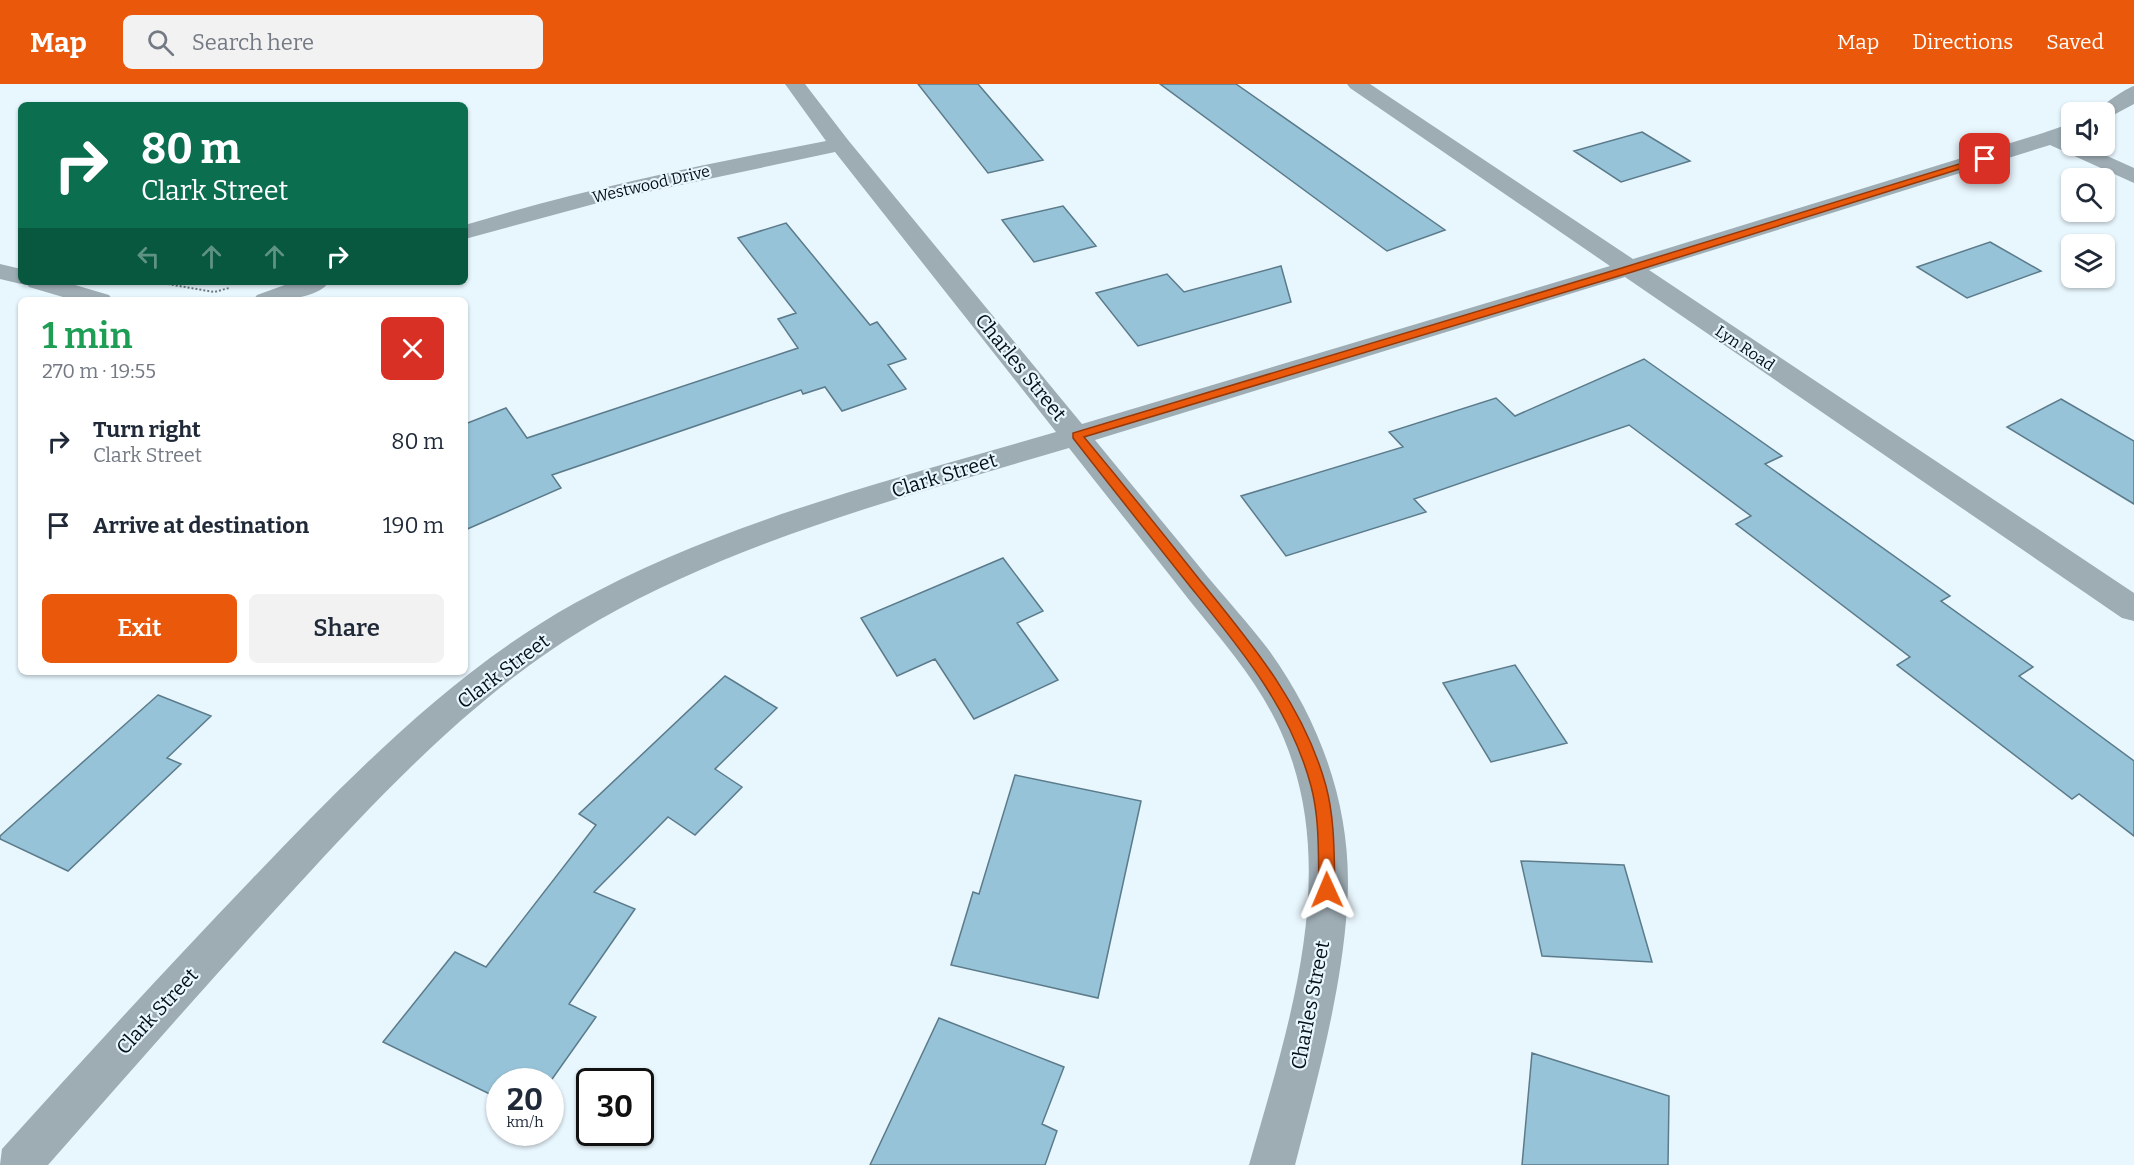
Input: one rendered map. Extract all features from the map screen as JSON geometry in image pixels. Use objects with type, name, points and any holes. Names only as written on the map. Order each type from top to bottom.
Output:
[{"type":"street","name":"Charles Street","points":[[795,84],[840,145],[1256,659],[1291,715],[1307,750],[1319,788],[1326,827],[1328,911],[1314,1003],[1272,1165]]},
{"type":"street","name":"Lyn Road","points":[[1357,84],[2134,609]]},
{"type":"street","points":[[2115,107],[2127,100],[2134,92]]},
{"type":"street","name":"Clark Street","points":[[18,1165],[92,1081],[309,846],[412,744],[481,686],[547,637],[616,595],[686,562],[792,523],[1629,269],[2061,134]]},
{"type":"street","name":"Westwood Drive","points":[[468,231],[579,201],[840,145]]},
{"type":"street","points":[[2099,156],[2134,176]]},
{"type":"street","points":[[0,271],[18,276]]},
{"type":"street","points":[[48,285],[90,297]]},
{"type":"street","points":[[274,297],[308,285]]},
{"type":"path","points":[[173,285],[214,292],[233,287]]},
{"type":"building","points":[[918,84],[978,84],[1043,160],[988,173]]},
{"type":"building","points":[[1160,84],[1236,84],[1445,230],[1387,251]]},
{"type":"building","points":[[1642,132],[1690,161],[1621,182],[1574,151]]},
{"type":"building","points":[[1063,206],[1096,246],[1034,262],[1002,220]]},
{"type":"building","points":[[786,223],[870,325],[877,322],[906,359],[888,365],[906,389],[842,411],[825,387],[803,394],[801,390],[552,475],[561,488],[468,529],[468,423],[506,408],[527,438],[798,348],[778,319],[796,313],[738,238]]},
{"type":"building","points":[[1990,242],[2041,271],[1967,298],[1917,267]]},
{"type":"building","points":[[1281,266],[1291,302],[1138,346],[1096,293],[1167,274],[1184,292]]},
{"type":"building","points":[[1644,359],[1782,456],[1765,464],[1950,596],[1941,601],[2033,667],[2019,676],[2134,761],[2134,836],[2079,794],[2072,799],[1897,665],[1910,657],[1736,524],[1751,516],[1629,425],[1414,499],[1426,512],[1286,556],[1241,496],[1403,447],[1389,432],[1496,398],[1515,416]]},
{"type":"building","points":[[2061,399],[2134,441],[2134,504],[2007,427]]},
{"type":"building","points":[[1003,558],[1043,611],[1017,623],[1058,680],[974,719],[935,659],[897,676],[861,618]]},
{"type":"building","points":[[1515,665],[1567,743],[1491,762],[1443,683]]},
{"type":"building","points":[[725,676],[777,708],[715,769],[742,787],[695,835],[668,817],[594,892],[635,909],[569,1004],[596,1017],[560,1068],[486,1068],[486,1092],[383,1042],[455,952],[486,967],[596,825],[579,814]]},
{"type":"building","points":[[158,695],[211,716],[167,758],[181,764],[68,871],[0,839],[0,836]]},
{"type":"building","points":[[1015,775],[1141,801],[1098,998],[951,965],[973,892],[979,894]]},
{"type":"building","points":[[1521,861],[1624,865],[1652,962],[1542,956]]},
{"type":"building","points":[[939,1018],[1064,1067],[1042,1124],[1057,1131],[1045,1165],[870,1165]]},
{"type":"building","points":[[1532,1053],[1669,1096],[1668,1165],[1522,1165]]},
{"type":"route","points":[[1327,890],[1326,827],[1319,788],[1307,750],[1291,715],[1256,659],[1077,435],[1985,159]]}]
